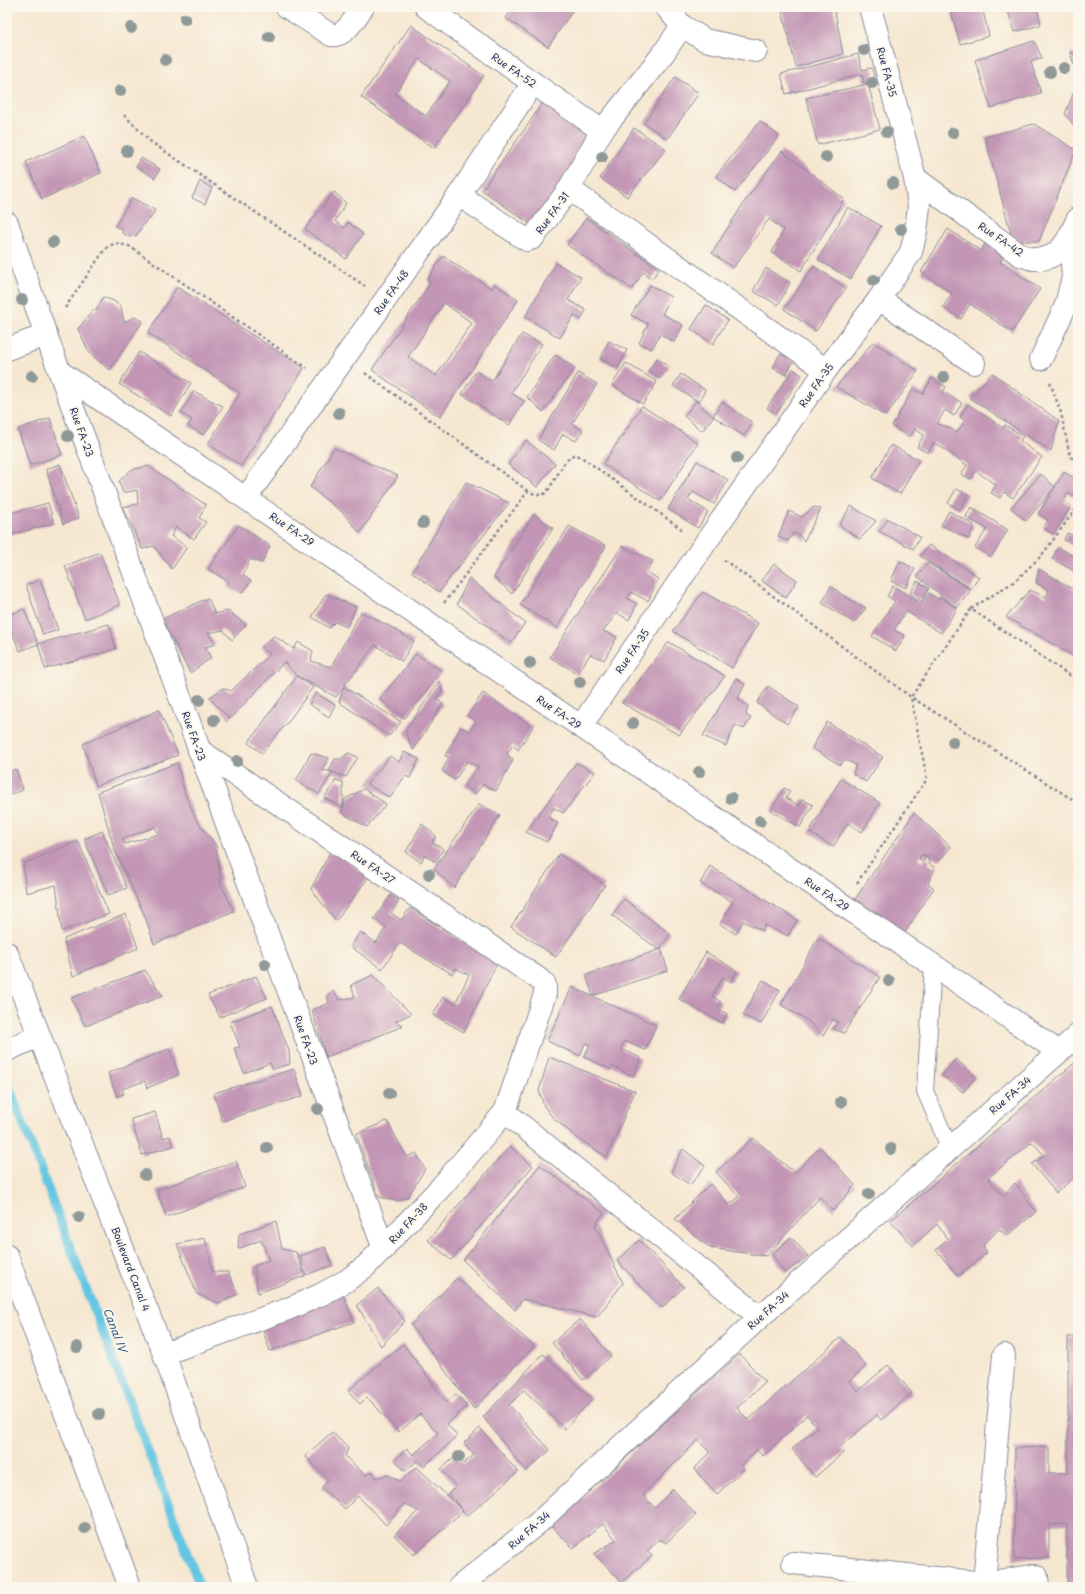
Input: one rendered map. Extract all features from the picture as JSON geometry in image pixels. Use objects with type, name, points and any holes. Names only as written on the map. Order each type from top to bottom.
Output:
[{"type":"street","points":[[287,7],[331,35],[335,36],[342,33],[363,7]]},
{"type":"street","points":[[666,7],[682,26],[705,40],[756,51]]},
{"type":"street","name":"Rue FA-35","points":[[581,726],[704,545],[826,370],[879,299],[911,252],[916,231],[919,206],[915,178],[870,7]]},
{"type":"street","name":"Rue FA-52","points":[[437,10],[533,83],[601,130],[601,132]]},
{"type":"street","name":"Rue FA-31","points":[[458,195],[528,240],[533,238],[569,189],[601,132],[663,54],[682,26]]},
{"type":"street","name":"Rue FA-48","points":[[246,498],[458,195],[533,83]]},
{"type":"street","name":"Rue FA-42","points":[[915,178],[1020,254],[1034,259],[1047,259],[1059,252],[1074,228]]},
{"type":"street","points":[[569,189],[826,370]]},
{"type":"street","name":"Rue FA-23","points":[[7,223],[46,335],[384,1249]]},
{"type":"street","points":[[1041,359],[1066,305],[1074,277],[1074,228]]},
{"type":"street","points":[[879,299],[974,363]]},
{"type":"street","points":[[7,349],[46,335]]},
{"type":"street","name":"Rue FA-29","points":[[60,372],[843,905],[933,964],[1059,1052]]},
{"type":"street","name":"Rue FA-27","points":[[199,750],[539,979],[545,985]]},
{"type":"street","name":"Boulevard Canal 4","points":[[7,953],[164,1354],[247,1587]]},
{"type":"street","name":"Rue FA-38","points":[[164,1354],[288,1309],[320,1295],[346,1281],[366,1266],[384,1249],[442,1186],[505,1112],[545,994],[545,985]]},
{"type":"street","name":"Rue FA-34","points":[[459,1587],[538,1523],[760,1317],[1078,1035]]},
{"type":"street","points":[[7,1050],[39,1036]]},
{"type":"street","points":[[505,1112],[760,1317]]},
{"type":"street","points":[[7,1256],[130,1587]]},
{"type":"street","points":[[984,1583],[1004,1355]]},
{"type":"street","points":[[793,1564],[984,1583],[1033,1576],[1037,1578],[1038,1587]]},
{"type":"lane","points":[[933,964],[925,1091],[950,1148]]},
{"type":"path","points":[[124,115],[151,142],[385,299]]},
{"type":"path","points":[[46,335],[105,249],[115,243],[128,246],[327,382]]},
{"type":"path","points":[[344,358],[528,491],[538,495],[544,494],[549,489],[565,462],[573,455],[580,456],[911,697],[1078,803]]},
{"type":"path","points":[[1041,359],[1061,413],[1070,456],[1078,464]]},
{"type":"path","points":[[429,623],[528,491]]},
{"type":"path","points":[[843,905],[927,779],[911,697],[971,609],[1014,582],[1042,555],[1078,506]]},
{"type":"path","points":[[971,609],[1078,681]]},
{"type":"building","points":[[514,7],[575,7],[548,47],[506,18]]},
{"type":"building","points":[[781,7],[834,7],[843,54],[796,67]]},
{"type":"building","points":[[950,7],[982,7],[989,36],[960,44]]},
{"type":"building","points":[[1007,7],[1037,7],[1041,25],[1014,32]]},
{"type":"building","points":[[411,25],[484,76],[434,148],[361,97]],"holes":[[[419,59],[450,81],[426,116],[395,94]]]},
{"type":"building","points":[[1034,41],[1042,58],[1031,62],[1041,93],[991,108],[975,60]]},
{"type":"building","points":[[1070,52],[1078,55],[1078,77]]},
{"type":"building","points":[[858,54],[862,70],[872,68],[875,80],[864,83],[862,74],[786,94],[781,74]]},
{"type":"building","points":[[675,77],[699,93],[667,139],[644,123]]},
{"type":"building","points":[[868,84],[880,129],[818,145],[806,98]]},
{"type":"building","points":[[1074,92],[1078,93],[1078,131],[1065,114]]},
{"type":"building","points":[[545,100],[596,136],[533,226],[482,190]]},
{"type":"building","points":[[760,121],[779,136],[735,192],[716,176]]},
{"type":"building","points":[[1034,124],[1076,150],[1039,241],[1013,241],[985,137]]},
{"type":"building","points":[[634,128],[666,149],[627,197],[600,178]]},
{"type":"building","points":[[84,136],[101,173],[42,199],[26,162]]},
{"type":"building","points":[[782,151],[844,199],[801,271],[772,252],[784,230],[769,219],[733,268],[712,253],[745,201]]},
{"type":"building","points":[[141,158],[160,169],[155,178],[136,167]]},
{"type":"building","points":[[200,181],[212,188],[205,204],[192,198]]},
{"type":"building","points":[[334,192],[346,203],[335,221],[344,228],[348,222],[363,234],[346,259],[305,229]]},
{"type":"building","points":[[132,198],[155,210],[150,219],[147,219],[136,236],[130,235],[130,237],[122,233],[123,230],[115,226]]},
{"type":"building","points":[[848,207],[881,226],[851,279],[818,260]]},
{"type":"building","points":[[586,218],[659,269],[652,279],[643,272],[632,289],[567,245]]},
{"type":"building","points":[[948,229],[981,251],[987,241],[1006,253],[1000,262],[1040,289],[1012,332],[970,304],[961,319],[943,307],[952,293],[921,272]]},
{"type":"building","points":[[443,256],[492,289],[495,284],[518,300],[440,417],[372,370],[431,282],[427,280]],"holes":[[[444,303],[472,323],[436,376],[408,357]]]},
{"type":"building","points":[[556,263],[581,277],[568,300],[586,310],[581,320],[574,315],[560,338],[525,317]]},
{"type":"building","points":[[814,266],[846,288],[816,331],[784,309]]},
{"type":"building","points":[[766,268],[790,283],[778,305],[753,291]]},
{"type":"building","points":[[650,285],[671,297],[662,314],[683,325],[674,342],[660,334],[652,349],[639,343],[648,324],[631,315]]},
{"type":"building","points":[[177,287],[304,368],[241,466],[208,444],[240,393],[148,333]]},
{"type":"building","points":[[103,297],[114,301],[121,307],[124,322],[134,317],[143,321],[110,370],[90,354],[78,329],[94,309],[96,311]]},
{"type":"building","points":[[706,305],[728,320],[713,344],[691,329]]},
{"type":"building","points":[[522,334],[542,344],[511,393],[524,401],[509,425],[462,394],[476,371],[492,381]]},
{"type":"building","points":[[609,341],[627,350],[618,368],[600,359]]},
{"type":"building","points":[[873,342],[918,371],[886,416],[836,387]]},
{"type":"building","points":[[139,352],[191,383],[171,416],[119,384]]},
{"type":"building","points":[[780,354],[794,360],[786,375],[773,368]]},
{"type":"building","points":[[555,355],[575,368],[543,412],[527,397]]},
{"type":"building","points":[[657,358],[669,367],[660,379],[648,371]]},
{"type":"building","points":[[626,363],[657,382],[643,404],[612,385]]},
{"type":"building","points":[[793,369],[802,375],[776,414],[767,408]]},
{"type":"building","points":[[578,373],[597,384],[572,424],[583,430],[576,441],[563,434],[554,450],[538,440]]},
{"type":"building","points":[[992,373],[1059,421],[1051,451],[970,398]]},
{"type":"building","points":[[681,374],[705,390],[699,402],[673,386]]},
{"type":"building","points":[[932,378],[946,387],[943,392],[962,403],[954,416],[945,410],[937,424],[950,428],[956,433],[965,421],[960,417],[968,404],[1003,428],[1005,425],[1023,436],[1020,441],[1042,457],[1013,498],[1004,492],[1000,498],[991,493],[996,485],[976,471],[970,479],[961,474],[967,465],[938,445],[933,443],[928,453],[917,447],[924,435],[915,429],[910,437],[892,426],[913,389],[923,394]]},
{"type":"building","points":[[194,391],[223,406],[204,435],[188,426],[192,420],[181,413]]},
{"type":"building","points":[[696,401],[713,417],[702,431],[684,416]]},
{"type":"building","points":[[722,402],[753,423],[744,436],[713,416]]},
{"type":"building","points":[[642,406],[698,443],[660,501],[603,464]]},
{"type":"building","points":[[50,418],[62,455],[30,465],[18,429]]},
{"type":"building","points":[[526,440],[555,464],[537,487],[508,464]]},
{"type":"building","points":[[891,445],[919,460],[900,494],[872,478]]},
{"type":"building","points":[[334,448],[398,476],[360,533],[343,513],[310,487]]},
{"type":"building","points":[[697,461],[728,480],[714,504],[693,492],[688,499],[708,512],[698,528],[668,509]]},
{"type":"building","points":[[60,464],[79,518],[63,524],[46,469]]},
{"type":"building","points":[[148,466],[206,505],[199,518],[206,522],[194,539],[176,527],[171,536],[187,547],[172,569],[154,546],[142,549],[123,507],[138,504],[137,490],[123,493],[119,481],[131,470]]},
{"type":"building","points":[[1064,472],[1078,480],[1078,499],[1068,493],[1064,501],[1071,506],[1054,534],[1043,528],[1048,520],[1038,514]]},
{"type":"building","points":[[1041,474],[1055,487],[1026,521],[1011,508]]},
{"type":"building","points":[[466,482],[509,503],[439,592],[412,572]]},
{"type":"building","points":[[956,489],[968,494],[960,510],[948,503]]},
{"type":"building","points":[[48,503],[54,523],[7,536],[7,514]]},
{"type":"building","points":[[851,506],[876,521],[860,539],[839,525]]},
{"type":"building","points":[[814,507],[821,509],[804,541],[799,535],[793,533],[788,541],[778,537],[789,511],[802,517]]},
{"type":"building","points":[[971,507],[1008,530],[991,557],[975,548],[987,529],[966,517]]},
{"type":"building","points":[[949,511],[974,525],[969,539],[941,525]]},
{"type":"building","points":[[534,514],[553,528],[512,594],[494,577]]},
{"type":"building","points":[[888,519],[920,537],[913,549],[879,531]]},
{"type":"building","points":[[239,525],[270,546],[262,563],[250,559],[243,575],[251,581],[243,593],[229,588],[228,581],[208,569]]},
{"type":"building","points":[[569,526],[606,546],[557,628],[520,605]]},
{"type":"building","points":[[1067,533],[1078,538],[1078,573],[1052,559],[1058,547],[1073,556],[1077,546],[1064,540]]},
{"type":"building","points":[[929,545],[979,577],[971,589],[920,556]]},
{"type":"building","points":[[622,546],[653,561],[647,572],[658,579],[648,601],[631,592],[627,598],[637,604],[629,620],[617,613],[603,631],[617,637],[604,660],[590,654],[578,674],[550,657]]},
{"type":"building","points":[[100,552],[120,605],[85,619],[65,566]]},
{"type":"building","points":[[900,561],[915,569],[906,588],[891,581]]},
{"type":"building","points":[[928,563],[971,590],[957,608],[917,576]]},
{"type":"building","points":[[774,564],[797,580],[786,598],[762,581]]},
{"type":"building","points":[[1039,569],[1078,592],[1078,648],[1074,656],[1006,617],[1030,590],[1046,597],[1049,590],[1036,583]]},
{"type":"building","points":[[469,578],[525,623],[511,643],[457,604]]},
{"type":"building","points":[[40,580],[58,630],[43,635],[26,585]]},
{"type":"building","points":[[917,581],[929,588],[922,601],[910,594]]},
{"type":"building","points":[[831,586],[844,596],[866,608],[854,623],[822,603]]},
{"type":"building","points":[[893,586],[922,604],[929,593],[939,600],[941,597],[957,609],[941,633],[906,611],[894,630],[905,636],[896,651],[872,636],[895,601],[887,596]]},
{"type":"building","points":[[703,592],[758,623],[732,668],[673,631]]},
{"type":"building","points":[[326,594],[356,607],[347,627],[335,622],[329,628],[312,617]]},
{"type":"building","points":[[208,598],[215,614],[228,611],[246,625],[232,640],[223,630],[208,633],[216,644],[205,647],[211,658],[190,673],[162,619]]},
{"type":"building","points":[[24,609],[38,644],[20,651],[7,620],[7,616]]},
{"type":"building","points":[[361,612],[414,641],[402,661],[375,645],[336,697],[297,676],[284,662],[230,719],[209,698],[223,688],[231,691],[270,654],[261,647],[274,636],[294,649],[298,642],[313,651],[311,661],[331,667]]},
{"type":"building","points":[[109,624],[116,649],[45,669],[38,644]]},
{"type":"building","points":[[7,641],[11,653],[7,655]]},
{"type":"building","points":[[669,642],[725,676],[679,735],[622,703]]},
{"type":"building","points":[[416,654],[442,671],[405,718],[380,699]]},
{"type":"building","points":[[297,676],[313,687],[288,722],[262,753],[248,743]]},
{"type":"building","points":[[736,678],[745,684],[738,699],[748,706],[746,715],[751,718],[744,729],[735,725],[726,746],[703,736]]},
{"type":"building","points":[[439,681],[442,691],[436,699],[443,704],[413,750],[405,732]]},
{"type":"building","points":[[768,686],[799,707],[787,724],[757,703]]},
{"type":"building","points":[[344,687],[401,722],[389,736],[339,702]]},
{"type":"building","points":[[316,693],[335,705],[329,717],[309,704]]},
{"type":"building","points":[[483,693],[533,727],[518,750],[513,745],[507,754],[513,760],[496,791],[483,784],[476,793],[464,786],[478,766],[467,761],[455,780],[442,771],[449,757],[445,756],[461,727],[470,731],[476,721],[467,716]]},
{"type":"building","points":[[159,710],[178,755],[96,786],[83,744]]},
{"type":"building","points":[[827,722],[883,757],[866,782],[853,774],[856,765],[845,760],[840,765],[812,748]]},
{"type":"building","points":[[404,752],[419,759],[410,778],[405,776],[390,798],[367,784],[390,756],[399,762]]},
{"type":"building","points":[[311,753],[329,758],[322,770],[333,772],[319,794],[296,781]]},
{"type":"building","points":[[348,753],[358,757],[346,777],[329,771],[335,759],[341,759]]},
{"type":"building","points":[[177,763],[185,794],[197,821],[216,845],[221,884],[234,911],[154,944],[146,919],[114,848],[98,792]],"holes":[[[155,827],[159,834],[125,844],[122,839]]]},
{"type":"building","points":[[576,763],[595,772],[563,813],[554,808],[548,817],[558,823],[547,842],[526,832]]},
{"type":"building","points":[[16,769],[23,790],[7,796],[7,772]]},
{"type":"building","points":[[841,779],[880,803],[862,832],[848,823],[833,847],[809,832]]},
{"type":"building","points":[[336,780],[343,782],[343,808],[324,798]]},
{"type":"building","points":[[784,788],[790,791],[786,798],[799,806],[802,799],[813,805],[800,827],[771,811]]},
{"type":"building","points":[[364,789],[386,804],[367,827],[342,813],[345,799]]},
{"type":"building","points":[[479,804],[500,815],[454,888],[434,869]]},
{"type":"building","points":[[914,813],[951,847],[940,860],[927,855],[921,855],[919,859],[923,862],[925,857],[929,859],[929,864],[935,868],[928,884],[934,888],[905,932],[855,899]]},
{"type":"building","points":[[422,824],[436,836],[432,843],[443,849],[436,862],[424,855],[421,862],[406,852]]},
{"type":"building","points":[[102,831],[127,888],[108,895],[84,839]]},
{"type":"building","points":[[78,841],[109,914],[62,931],[56,885],[26,893],[23,864]]},
{"type":"building","points":[[332,848],[368,878],[336,921],[311,889]]},
{"type":"building","points":[[559,854],[605,885],[556,957],[511,927]]},
{"type":"building","points":[[710,866],[797,920],[788,936],[765,925],[763,931],[743,921],[736,934],[720,924],[733,902],[700,883]]},
{"type":"building","points":[[391,895],[399,901],[391,913],[401,920],[410,908],[472,947],[498,961],[464,1032],[433,1015],[443,997],[455,1004],[469,975],[456,968],[452,974],[400,943],[382,969],[351,947],[360,932],[376,943],[386,927],[374,919]]},
{"type":"building","points":[[624,899],[670,934],[659,950],[612,915]]},
{"type":"building","points":[[126,914],[138,948],[73,976],[64,939]]},
{"type":"building","points":[[818,938],[880,977],[844,1033],[833,1029],[838,1022],[833,1019],[823,1036],[807,1020],[781,1005]]},
{"type":"building","points":[[661,949],[668,970],[593,996],[586,975]]},
{"type":"building","points":[[706,952],[737,971],[731,982],[723,977],[712,996],[721,1002],[717,1008],[727,1014],[722,1023],[679,999]]},
{"type":"building","points":[[145,970],[163,996],[85,1026],[71,998]]},
{"type":"building","points":[[373,975],[411,1014],[395,1021],[403,1026],[326,1057],[312,1010],[329,1003],[327,995],[333,991],[340,1000],[355,997],[351,985]]},
{"type":"building","points":[[256,976],[267,998],[220,1017],[208,995]]},
{"type":"building","points":[[763,980],[780,990],[761,1024],[743,1015]]},
{"type":"building","points":[[572,987],[656,1025],[645,1050],[624,1041],[621,1049],[641,1058],[633,1076],[612,1066],[610,1069],[584,1057],[590,1045],[585,1043],[580,1056],[547,1041]]},
{"type":"building","points":[[272,1006],[289,1051],[290,1064],[273,1069],[270,1063],[244,1073],[234,1048],[240,1047],[230,1022]]},
{"type":"building","points":[[169,1049],[179,1075],[147,1088],[145,1081],[122,1089],[124,1094],[117,1096],[108,1073]]},
{"type":"building","points":[[549,1057],[635,1091],[607,1157],[579,1139],[553,1118],[544,1106],[539,1091]]},
{"type":"building","points":[[956,1059],[976,1077],[963,1092],[942,1075]]},
{"type":"building","points":[[1078,1060],[1078,1174],[1056,1193],[1032,1164],[1044,1155],[1032,1142],[988,1178],[1003,1196],[1015,1183],[1036,1212],[1007,1236],[999,1229],[983,1245],[987,1253],[958,1276],[936,1250],[947,1239],[937,1224],[913,1246],[890,1221]]},
{"type":"building","points":[[294,1069],[303,1096],[222,1121],[214,1093]]},
{"type":"building","points":[[155,1112],[163,1138],[170,1136],[173,1146],[142,1155],[131,1119]]},
{"type":"building","points":[[387,1121],[407,1157],[416,1153],[425,1169],[408,1197],[397,1201],[379,1197],[356,1134]]},
{"type":"building","points":[[753,1138],[795,1173],[820,1147],[855,1185],[833,1211],[820,1197],[766,1256],[710,1248],[675,1219],[710,1184],[729,1205],[739,1197],[716,1172]]},
{"type":"building","points":[[510,1146],[533,1166],[451,1260],[428,1240]]},
{"type":"building","points":[[683,1149],[705,1166],[690,1185],[671,1172]]},
{"type":"building","points":[[236,1161],[245,1187],[166,1217],[157,1190]]},
{"type":"building","points":[[540,1165],[604,1213],[595,1225],[623,1283],[597,1317],[523,1299],[515,1310],[463,1260]]},
{"type":"building","points":[[276,1221],[282,1249],[296,1252],[305,1276],[258,1293],[254,1266],[269,1260],[261,1240],[238,1249],[239,1234]]},
{"type":"building","points":[[791,1237],[808,1256],[785,1273],[772,1254]]},
{"type":"building","points":[[205,1238],[213,1272],[228,1272],[238,1294],[219,1303],[197,1294],[177,1244]]},
{"type":"building","points":[[639,1240],[684,1287],[662,1308],[617,1261]]},
{"type":"building","points":[[325,1247],[332,1265],[306,1275],[300,1256]]},
{"type":"building","points":[[457,1278],[534,1346],[474,1409],[411,1325]]},
{"type":"building","points":[[378,1288],[405,1321],[381,1346],[357,1305]]},
{"type":"building","points":[[341,1290],[354,1322],[270,1351],[262,1328]]},
{"type":"building","points":[[580,1319],[611,1356],[583,1380],[552,1343]]},
{"type":"building","points":[[841,1337],[866,1366],[849,1381],[858,1391],[888,1365],[912,1393],[881,1420],[877,1415],[840,1447],[844,1452],[815,1477],[792,1449],[817,1427],[807,1415],[763,1456],[757,1450],[741,1465],[744,1469],[717,1494],[694,1469],[710,1453],[698,1440],[643,1495],[655,1508],[673,1489],[696,1515],[666,1543],[659,1539],[647,1551],[652,1556],[622,1582],[594,1554],[616,1540],[603,1524],[573,1548],[551,1526],[740,1354],[765,1382],[737,1408],[748,1420]]},
{"type":"building","points":[[1068,1337],[1078,1337],[1078,1587],[1067,1587],[1067,1524],[1049,1525],[1049,1558],[1014,1559],[1015,1448],[1049,1447],[1049,1473],[1068,1473]]},
{"type":"building","points":[[403,1344],[447,1402],[456,1394],[467,1406],[447,1424],[457,1436],[424,1467],[418,1460],[405,1471],[395,1460],[407,1448],[413,1455],[438,1433],[420,1414],[399,1432],[367,1397],[360,1404],[348,1391]]},
{"type":"building","points":[[543,1354],[592,1399],[565,1429],[524,1390],[509,1405],[550,1450],[526,1471],[483,1417]]},
{"type":"building","points":[[480,1428],[518,1472],[467,1516],[448,1493],[456,1487],[441,1469],[456,1456],[463,1464],[474,1455],[464,1443]]},
{"type":"building","points":[[332,1432],[348,1448],[345,1456],[365,1475],[373,1472],[376,1478],[388,1475],[400,1481],[417,1467],[463,1511],[414,1555],[394,1535],[418,1511],[404,1504],[386,1525],[358,1496],[345,1509],[322,1488],[328,1479],[305,1456]]},
{"type":"waterway","name":"Canal IV","points":[[7,1081],[200,1587]]}]
